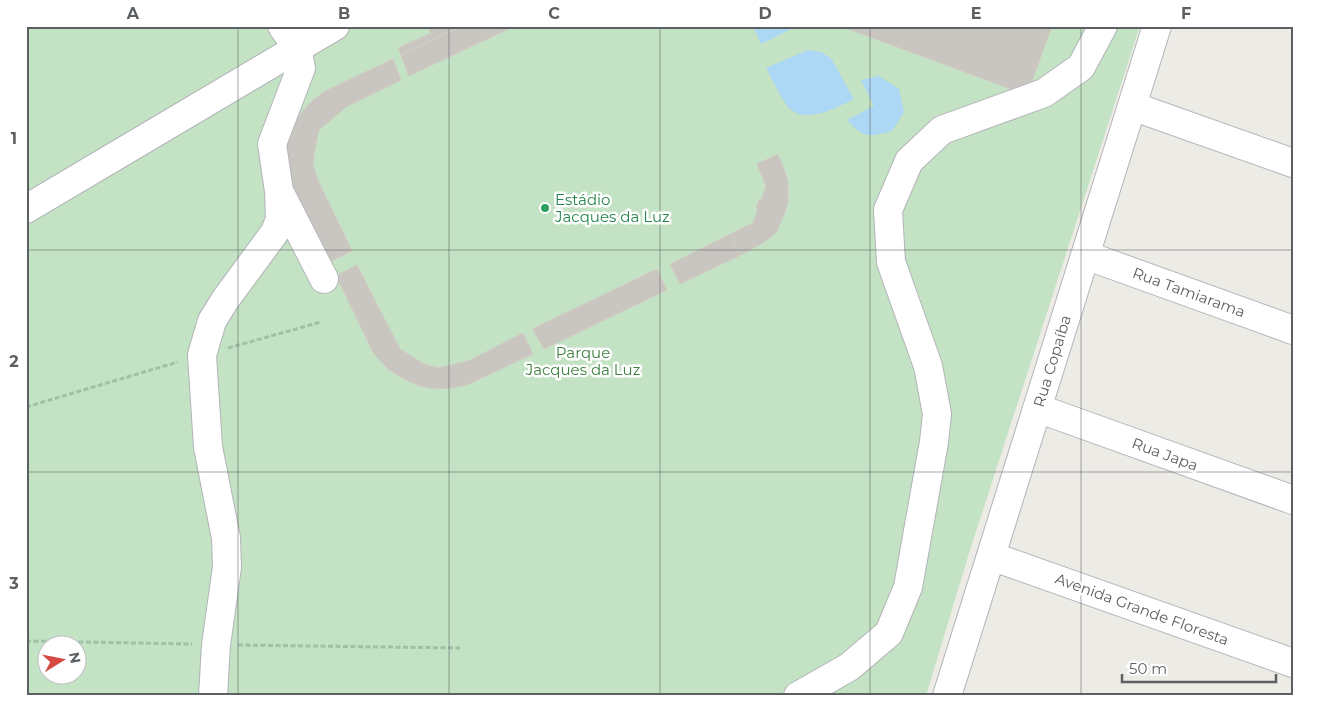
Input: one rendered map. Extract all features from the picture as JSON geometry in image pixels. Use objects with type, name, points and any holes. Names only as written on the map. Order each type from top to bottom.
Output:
[{"type":"street","points":[[26,209],[290,37],[335,26]]},
{"type":"street","points":[[798,696],[849,667],[888,633],[908,587],[934,442],[937,414],[928,366],[892,262],[888,210],[909,161],[942,130],[1044,93],[1081,67],[1103,26]]},
{"type":"street","name":"Rua Copaíba","points":[[947,696],[1157,26]]},
{"type":"street","points":[[213,696],[216,645],[227,567],[226,538],[208,447],[202,355],[212,321],[225,300],[275,232],[280,219],[279,191],[272,144],[300,68],[290,37]]},
{"type":"street","points":[[1132,106],[1293,163]]},
{"type":"street","points":[[279,191],[324,280]]},
{"type":"street","name":"Rua Tamiarama","points":[[1085,255],[1293,330]]},
{"type":"street","name":"Rua Japa","points":[[1037,408],[1293,500]]},
{"type":"street","name":"Avenida Grande Floresta","points":[[991,556],[1293,663]]},
{"type":"path","points":[[26,407],[321,322]]},
{"type":"path","points":[[26,641],[460,648]]},
{"type":"green space","name":"Parque Jacques da Luz","points":[[26,26],[1140,26],[970,550],[926,696],[26,696]]},
{"type":"water","points":[[753,26],[797,26],[761,44]]},
{"type":"water","points":[[808,50],[821,52],[831,58],[854,99],[831,110],[813,115],[796,113],[786,105],[766,68]]},
{"type":"water","points":[[879,76],[899,89],[904,112],[892,131],[867,135],[858,131],[847,120],[874,106],[861,80]]},
{"type":"building","points":[[427,26],[461,26],[401,55],[398,48],[431,33]]},
{"type":"building","points":[[461,26],[515,26],[409,76],[401,55]]},
{"type":"building","points":[[840,26],[1052,26],[1027,95]]},
{"type":"building","points":[[393,59],[401,80],[346,107],[319,130],[313,163],[317,178],[352,251],[330,262],[292,184],[286,164],[286,145],[292,128],[301,113],[312,101],[325,91]]},
{"type":"building","points":[[778,154],[788,180],[788,202],[784,215],[776,233],[763,243],[741,255],[730,234],[753,223],[759,199],[761,200],[766,186],[757,164]]},
{"type":"building","points":[[730,234],[741,255],[680,284],[670,264]]},
{"type":"building","points":[[357,265],[400,349],[424,364],[438,368],[468,361],[523,333],[533,354],[467,385],[453,388],[436,389],[419,386],[404,379],[389,370],[374,354],[336,276]]},
{"type":"building","points":[[657,269],[667,290],[544,349],[532,329]]},
{"type":"place","name":"Estádio Jacques da Luz","points":[[545,208]]}]
